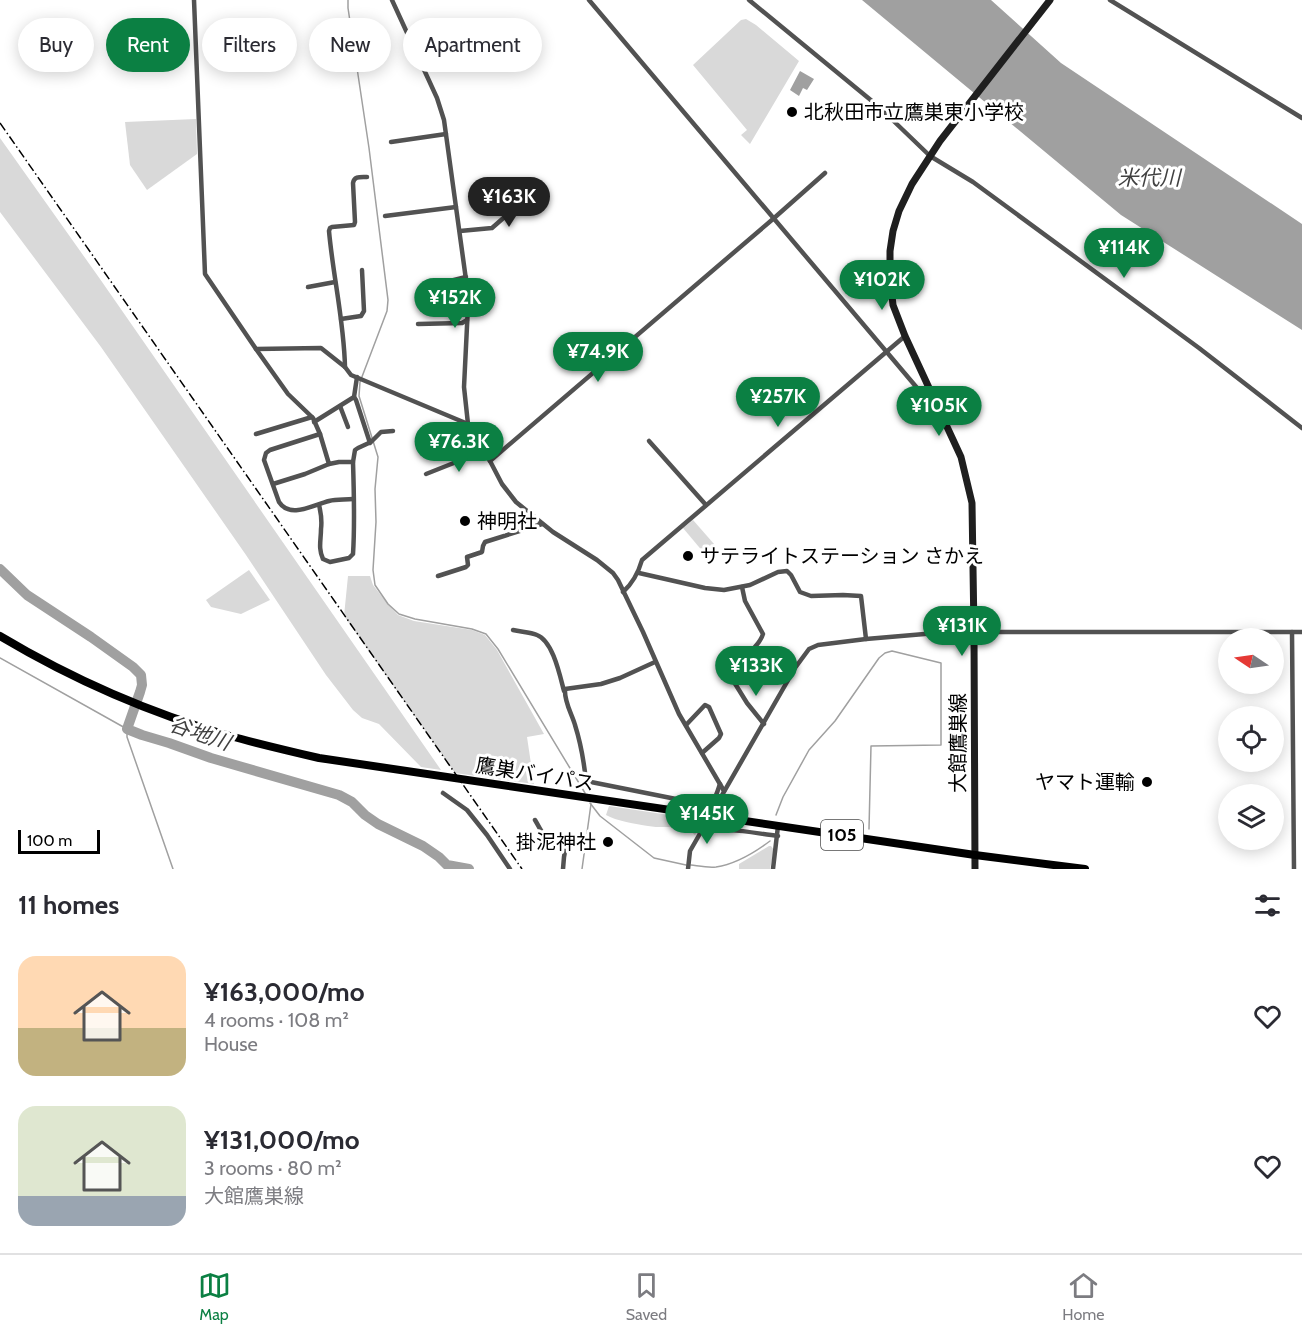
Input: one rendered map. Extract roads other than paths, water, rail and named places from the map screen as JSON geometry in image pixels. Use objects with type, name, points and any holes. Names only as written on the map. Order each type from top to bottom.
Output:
[{"type":"highway","name":"鷹巣バイパス","points":[[0,636],[97,687],[173,717],[230,736],[319,758],[975,855],[1085,869]]},
{"type":"main road","name":"大館鷹巣線","points":[[975,869],[975,632],[972,503],[961,457],[893,305],[890,251],[899,211],[912,184],[940,141],[1050,0]]},
{"type":"street","points":[[194,0],[205,274],[288,394],[313,420],[329,464]]},
{"type":"street","points":[[392,0],[437,98],[444,120],[466,277],[468,314],[464,387],[468,424],[502,484],[516,502],[542,523],[606,567],[618,580],[679,714],[724,791]]},
{"type":"street","points":[[588,0],[929,402],[940,408]]},
{"type":"street","points":[[749,0],[878,106],[930,156],[973,182],[1124,292],[1244,381],[1302,428]]},
{"type":"street","points":[[1110,0],[1302,118]]},
{"type":"street","points":[[391,142],[446,134]]},
{"type":"street","points":[[490,461],[825,173]]},
{"type":"street","points":[[345,367],[345,344],[329,231],[332,227],[354,225],[353,183],[356,177],[367,177]]},
{"type":"street","points":[[460,231],[492,228],[540,186]]},
{"type":"street","points":[[385,216],[456,207]]},
{"type":"street","points":[[341,319],[363,315],[362,270]]},
{"type":"street","points":[[466,277],[438,284],[434,287],[433,294],[445,306],[459,308],[468,314]]},
{"type":"street","points":[[308,287],[335,282]]},
{"type":"street","points":[[418,324],[462,323],[467,320]]},
{"type":"street","points":[[623,592],[639,573],[642,560],[906,336]]},
{"type":"street","points":[[256,349],[321,348],[345,367],[351,375],[468,424]]},
{"type":"street","points":[[256,434],[313,420],[340,406],[354,397],[361,379]]},
{"type":"street","points":[[354,397],[372,441]]},
{"type":"street","points":[[340,406],[348,427]]},
{"type":"street","points":[[319,505],[322,559],[330,562],[349,558],[353,554],[355,523],[353,462],[355,450],[372,441],[381,432],[393,431]]},
{"type":"street","points":[[320,434],[266,453],[264,460],[279,502],[287,510],[294,510],[326,502],[353,499]]},
{"type":"street","points":[[650,441],[705,506]]},
{"type":"street","points":[[426,474],[484,451]]},
{"type":"street","points":[[273,484],[329,464],[353,462]]},
{"type":"street","points":[[438,576],[466,567],[467,557],[482,552],[485,542],[542,523]]},
{"type":"street","points":[[639,573],[724,590],[750,585],[778,572],[787,572],[800,592],[811,596],[861,596],[866,639]]},
{"type":"street","points":[[742,586],[745,601],[763,634],[750,652],[747,662],[750,669]]},
{"type":"street","points":[[513,630],[538,635],[544,639],[551,650],[584,758],[586,781],[705,805],[710,804],[714,799],[720,784]]},
{"type":"street","points":[[688,869],[690,851],[795,668],[809,649],[818,645],[948,632],[1302,632]]},
{"type":"street","points":[[1292,632],[1294,869]]},
{"type":"street","points":[[565,693],[565,689],[601,684],[656,662]]},
{"type":"street","points":[[734,682],[764,724]]},
{"type":"street","points":[[686,725],[705,705],[709,707],[721,734],[702,753]]},
{"type":"street","points":[[443,793],[467,810],[510,869]]},
{"type":"street","points":[[535,820],[550,841],[567,840],[563,869]]},
{"type":"street","points":[[773,869],[778,826]]},
{"type":"street","points":[[700,833],[729,830],[778,836]]},
{"type":"water","name":"米代川","points":[[862,0],[991,0],[1061,63],[1302,224],[1302,330],[1121,215]]},
{"type":"water","points":[[800,71],[814,79],[807,90],[803,88],[799,96],[790,90]]},
{"type":"waterway","points":[[348,0],[388,300],[387,311],[360,382],[359,396],[378,457],[373,570],[375,585],[388,604],[399,614],[486,634],[498,649],[585,793]]},
{"type":"waterway","name":"谷地川","points":[[0,569],[27,595],[91,637],[141,675],[142,685],[127,729],[211,758],[339,795],[352,802],[378,824],[423,846],[447,865],[469,869]]},
{"type":"waterway","points":[[776,815],[783,797],[809,750],[835,721],[879,658],[892,651],[941,663],[941,745],[871,746],[869,829]]},
{"type":"waterway","name":"谷地川","points":[[0,658],[127,729],[127,737],[173,869]]},
{"type":"waterway","points":[[590,803],[600,816],[654,858],[686,865]]},
{"type":"waterway","points":[[582,869],[591,804]]},
{"type":"waterway","points":[[691,865],[723,866],[738,861],[770,841]]},
{"type":"railway","points":[[0,123],[522,869]]},
{"type":"place","name":"北秋田市立鷹巣東小学校","points":[[792,112]]},
{"type":"place","name":"神明社","points":[[465,521]]},
{"type":"place","name":"サテライトステーション さかえ","points":[[688,556]]},
{"type":"place","name":"ヤマト運輸","points":[[1147,782]]},
{"type":"place","name":"掛泥神社","points":[[608,842]]}]
